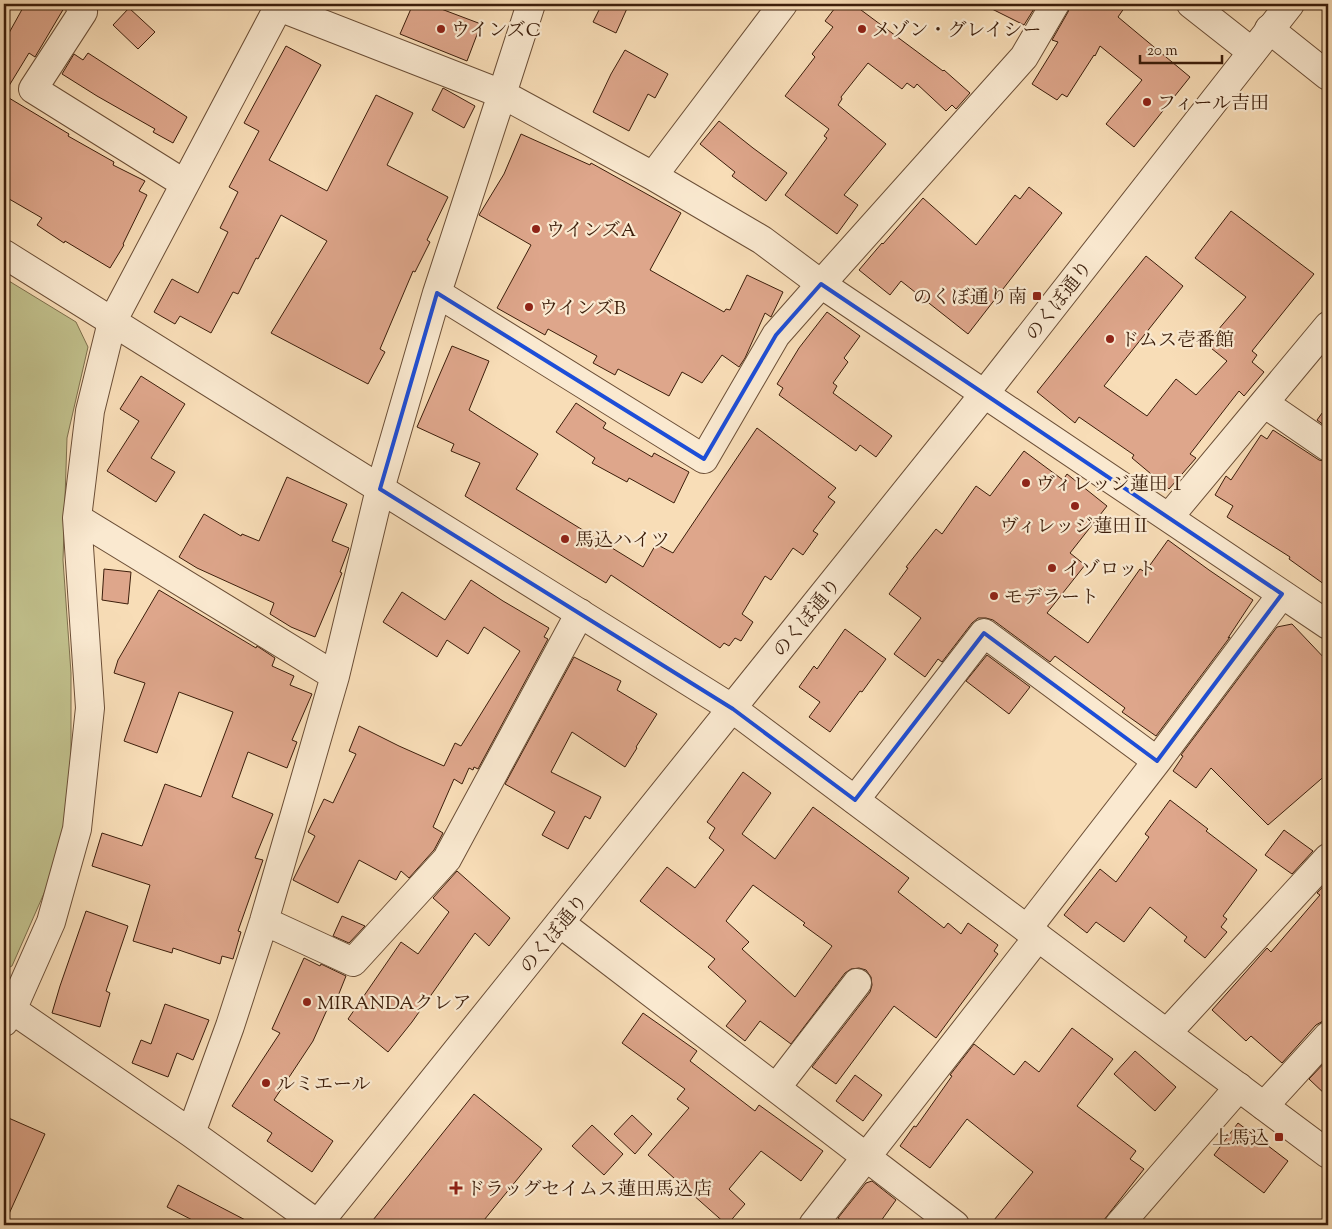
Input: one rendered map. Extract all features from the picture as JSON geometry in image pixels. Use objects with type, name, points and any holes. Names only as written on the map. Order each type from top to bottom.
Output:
[{"type":"street","points":[[79,4],[83,12],[33,89],[185,184]]},
{"type":"street","points":[[191,1133],[230,1026],[264,921],[335,676],[380,489],[437,292],[530,4]]},
{"type":"street","points":[[653,176],[783,4]]},
{"type":"street","points":[[437,292],[704,459],[776,335],[1024,57],[1055,4]]},
{"type":"street","points":[[1191,4],[1252,52]]},
{"type":"street","name":"のくぼ通り","points":[[318,1225],[986,393],[1290,4]]},
{"type":"street","points":[[318,1225],[191,1133],[7,1012],[51,922],[77,828],[90,708],[76,518],[90,411],[112,322],[280,6],[502,94],[653,176],[762,240],[821,284],[986,393],[1328,625]]},
{"type":"street","points":[[1269,29],[1328,76]]},
{"type":"street","points":[[4,254],[733,709],[1328,1154]]},
{"type":"street","points":[[1169,517],[1328,326]]},
{"type":"street","points":[[1264,403],[1328,447]]},
{"type":"street","points":[[76,518],[335,676]]},
{"type":"street","points":[[813,1225],[866,1158],[1282,594]]},
{"type":"street","points":[[264,921],[353,962],[447,860],[580,613]]},
{"type":"street","points":[[855,800],[984,633],[1157,761]]},
{"type":"street","points":[[1167,1033],[1328,858]]},
{"type":"street","points":[[560,923],[955,1225]]},
{"type":"street","points":[[776,1088],[857,983]]},
{"type":"street","points":[[1264,1106],[1328,1036]]},
{"type":"street","points":[[1119,1225],[1239,1087]]},
{"type":"highlighted area","points":[[821,284],[1282,594],[1157,761],[984,633],[855,800],[733,709],[380,489],[437,293],[704,459],[776,335]]},
{"type":"shaded area","points":[[4,278],[76,322],[88,347],[67,438],[63,560],[71,673],[71,787],[60,857],[12,966],[4,970]]},
{"type":"building","points":[[25,4],[63,4],[64,8],[35,57],[29,53],[4,94],[4,42]]},
{"type":"building","name":"ウインズC","points":[[413,4],[428,4],[481,24],[467,61],[400,34]]},
{"type":"building","points":[[602,4],[629,4],[616,33],[593,22]]},
{"type":"building","points":[[838,4],[853,4],[944,70],[970,93],[956,109],[952,105],[946,111],[917,84],[914,88],[907,83],[902,89],[868,63],[841,97],[842,99],[838,105],[886,144],[844,195],[858,205],[837,234],[785,195],[827,138],[824,136],[829,129],[785,96],[815,57],[812,54],[833,27],[825,21]]},
{"type":"building","points":[[982,4],[1037,4],[1024,25]]},
{"type":"building","points":[[1071,4],[1127,4],[1118,17],[1190,77],[1134,147],[1106,124],[1142,80],[1100,46],[1067,97],[1062,94],[1057,100],[1032,84],[1058,42],[1052,40]]},
{"type":"building","points":[[129,8],[155,32],[138,49],[113,25]]},
{"type":"building","points":[[286,46],[321,65],[269,160],[327,191],[376,95],[413,113],[387,165],[448,197],[427,240],[430,242],[415,272],[413,271],[380,349],[385,352],[368,384],[271,333],[327,241],[281,215],[238,294],[233,292],[211,333],[180,316],[175,324],[154,312],[172,279],[198,293],[228,232],[220,228],[238,192],[229,187],[259,131],[244,123]]},
{"type":"building","points":[[625,50],[668,74],[655,98],[648,94],[629,131],[593,112]]},
{"type":"building","points":[[88,53],[187,117],[173,143],[153,132],[155,129],[62,74],[74,54],[83,60]]},
{"type":"building","points":[[443,88],[475,106],[464,128],[432,110]]},
{"type":"building","points":[[4,95],[69,134],[68,136],[114,162],[113,165],[145,181],[139,191],[147,195],[124,245],[110,268],[65,241],[64,243],[37,225],[42,218],[4,196]]},
{"type":"building","points":[[719,121],[787,173],[766,201],[732,176],[735,172],[700,144]]},
{"type":"building","points":[[521,134],[590,165],[591,163],[681,213],[650,270],[724,312],[726,309],[730,310],[747,275],[783,292],[771,317],[765,313],[745,358],[739,367],[722,355],[702,383],[682,372],[669,396],[618,369],[615,375],[593,363],[597,356],[548,329],[545,335],[497,308],[531,245],[479,215],[504,174]]},
{"type":"building","points":[[1029,187],[1062,213],[968,334],[901,281],[890,295],[859,270],[923,198],[976,245],[1015,195],[1020,199]]},
{"type":"building","points":[[1231,211],[1314,274],[1252,351],[1257,355],[1252,362],[1264,372],[1244,396],[1239,391],[1190,454],[1196,458],[1169,489],[1132,458],[1134,455],[1079,417],[1075,423],[1037,392],[1146,256],[1183,286],[1104,386],[1147,416],[1176,379],[1196,395],[1227,361],[1206,344],[1246,297],[1195,258]]},
{"type":"building","points":[[827,312],[860,336],[844,358],[848,362],[833,383],[837,386],[833,393],[892,436],[876,457],[860,445],[856,451],[779,395],[783,388],[777,384],[799,348]]},
{"type":"building","points":[[452,346],[489,361],[469,410],[538,454],[516,489],[643,567],[656,544],[673,553],[757,428],[836,488],[828,497],[835,502],[813,531],[818,534],[803,555],[793,548],[771,580],[765,576],[742,614],[753,622],[741,641],[735,638],[729,646],[724,643],[720,648],[611,575],[606,583],[465,496],[480,463],[451,451],[454,444],[417,427]]},
{"type":"building","points":[[141,376],[185,404],[151,458],[175,472],[156,502],[107,471],[139,421],[120,409]]},
{"type":"building","points":[[576,403],[606,423],[603,428],[652,457],[654,453],[689,472],[674,503],[629,478],[627,482],[592,463],[595,458],[556,432]]},
{"type":"building","points":[[1328,405],[1328,428],[1317,420]]},
{"type":"building","points":[[1273,430],[1319,460],[1328,462],[1328,587],[1289,559],[1290,557],[1227,517],[1233,506],[1215,495],[1226,476],[1231,480],[1261,435],[1267,439]]},
{"type":"building","points":[[1024,451],[1063,480],[1067,474],[1107,506],[1070,553],[1085,565],[1047,613],[1088,643],[1140,569],[1145,572],[1168,540],[1253,600],[1228,638],[1230,637],[1156,736],[1122,712],[1125,708],[1055,656],[1050,662],[993,620],[978,618],[972,623],[942,662],[938,659],[925,677],[894,654],[921,618],[889,594],[908,568],[906,567],[936,529],[942,534],[976,486],[990,496]]},
{"type":"building","points":[[287,477],[347,504],[332,541],[349,548],[340,572],[342,573],[315,637],[291,627],[270,614],[274,603],[197,568],[179,557],[204,514],[241,536],[242,534],[259,541]]},
{"type":"building","points":[[104,569],[131,572],[128,604],[102,600]]},
{"type":"building","points":[[471,580],[549,628],[544,637],[548,639],[478,769],[474,767],[473,770],[469,768],[462,784],[454,779],[433,827],[443,833],[434,850],[409,878],[401,871],[396,880],[359,860],[338,903],[293,880],[315,836],[308,832],[324,799],[333,803],[356,754],[349,751],[359,726],[444,766],[455,743],[461,746],[520,651],[484,627],[468,654],[447,640],[437,657],[383,622],[402,592],[445,620]]},
{"type":"building","points":[[159,590],[275,658],[272,666],[294,676],[290,685],[312,694],[292,740],[297,742],[287,768],[248,752],[232,797],[273,814],[255,858],[263,860],[238,931],[241,932],[233,959],[222,956],[220,964],[173,948],[172,953],[133,941],[150,885],[92,866],[102,833],[142,846],[165,784],[201,797],[233,712],[179,692],[157,753],[124,741],[145,683],[114,673],[118,660]]},
{"type":"building","points":[[1292,624],[1328,662],[1328,773],[1268,825],[1211,768],[1196,788],[1173,771],[1183,756],[1181,755],[1277,627]]},
{"type":"building","points":[[845,629],[886,659],[830,732],[809,717],[820,702],[799,687],[814,666],[817,669]]},
{"type":"building","points":[[987,655],[1030,687],[1009,714],[966,681]]},
{"type":"building","points":[[574,657],[621,681],[617,690],[657,714],[625,767],[572,732],[551,772],[601,797],[590,819],[585,816],[568,849],[542,835],[555,812],[505,784]]},
{"type":"building","points":[[743,772],[771,793],[742,834],[775,859],[813,807],[909,878],[898,892],[944,928],[948,923],[961,934],[968,923],[998,945],[994,951],[998,954],[936,1038],[894,1006],[836,1084],[812,1067],[870,992],[872,985],[871,977],[866,970],[859,968],[851,969],[845,973],[791,1044],[760,1021],[745,1041],[726,1026],[746,1001],[708,967],[715,959],[640,901],[667,867],[695,888],[724,850],[709,838],[715,828],[707,822]],"holes":[[[753,885],[805,923],[803,925],[832,946],[795,997],[742,949],[749,942],[726,921]]]},
{"type":"building","points":[[1170,800],[1208,829],[1206,831],[1257,870],[1223,916],[1227,919],[1221,927],[1227,932],[1205,958],[1184,941],[1187,937],[1150,907],[1124,942],[1096,922],[1087,933],[1064,915],[1100,869],[1116,882],[1149,837],[1145,834]]},
{"type":"building","points":[[1284,830],[1313,851],[1292,874],[1265,855]]},
{"type":"building","points":[[457,871],[510,918],[489,946],[475,933],[412,1022],[388,1052],[348,1019],[401,942],[418,954],[449,912],[433,898]]},
{"type":"building","points":[[1328,881],[1328,1021],[1323,1021],[1316,1025],[1282,1063],[1251,1036],[1246,1041],[1212,1010],[1267,948],[1271,952],[1320,895],[1317,893]]},
{"type":"building","points":[[86,911],[128,926],[106,991],[110,993],[100,1027],[52,1013]]},
{"type":"building","points":[[342,916],[365,926],[349,943],[333,936]]},
{"type":"building","points":[[304,958],[346,976],[334,1006],[330,1003],[313,1041],[274,1100],[333,1141],[312,1172],[267,1141],[272,1133],[232,1106],[280,1033],[272,1029]]},
{"type":"building","points":[[165,1004],[209,1020],[193,1060],[177,1053],[168,1077],[132,1063],[141,1040],[151,1044]]},
{"type":"building","points":[[643,1013],[697,1051],[690,1061],[755,1111],[759,1105],[823,1151],[801,1181],[761,1151],[729,1189],[745,1204],[727,1225],[648,1155],[689,1108],[677,1099],[685,1089],[622,1043]]},
{"type":"building","points":[[1072,1028],[1113,1059],[1077,1106],[1136,1151],[1130,1159],[1144,1169],[1100,1225],[990,1225],[1033,1172],[967,1119],[930,1168],[900,1146],[914,1126],[916,1127],[952,1076],[950,1075],[974,1044],[1014,1075],[1025,1061],[1039,1072]]},
{"type":"building","points":[[1135,1051],[1176,1087],[1155,1111],[1114,1074]]},
{"type":"building","points":[[1328,1059],[1328,1097],[1309,1079]]},
{"type":"building","points":[[855,1075],[882,1095],[863,1121],[836,1101]]},
{"type":"building","points":[[474,1094],[542,1149],[480,1225],[369,1225]]},
{"type":"building","points":[[632,1115],[652,1134],[635,1154],[614,1134]]},
{"type":"building","points":[[4,1116],[45,1134],[4,1225]]},
{"type":"building","points":[[1238,1123],[1288,1161],[1264,1193],[1214,1155]]},
{"type":"building","points":[[592,1125],[623,1154],[604,1175],[572,1146]]},
{"type":"building","points":[[872,1181],[896,1200],[878,1225],[848,1225],[838,1218],[866,1183]]},
{"type":"building","points":[[178,1185],[255,1225],[202,1225],[167,1207]]},
{"type":"place","name":"ウインズC","points":[[441,29]]},
{"type":"place","name":"メゾン・グレイシー","points":[[862,29]]},
{"type":"place","name":"フィール吉田","points":[[1147,102]]},
{"type":"place","name":"ウインズA","points":[[536,229]]},
{"type":"place","name":"のくぼ通り南","points":[[1037,296]]},
{"type":"place","name":"ウインズB","points":[[529,307]]},
{"type":"place","name":"ドムス壱番館","points":[[1110,339]]},
{"type":"place","name":"ヴィレッジ蓮田Ⅰ","points":[[1026,483]]},
{"type":"place","name":"ヴィレッジ蓮田Ⅱ","points":[[1075,506]]},
{"type":"place","name":"馬込ハイツ","points":[[565,539]]},
{"type":"place","name":"イゾロット","points":[[1052,568]]},
{"type":"place","name":"モデラート","points":[[994,596]]},
{"type":"place","name":"MIRANDAクレア","points":[[307,1002]]},
{"type":"place","name":"ルミエール","points":[[266,1083]]},
{"type":"place","name":"上馬込","points":[[1279,1137]]},
{"type":"place","name":"ドラッグセイムス蓮田馬込店","points":[[456,1188]]}]
